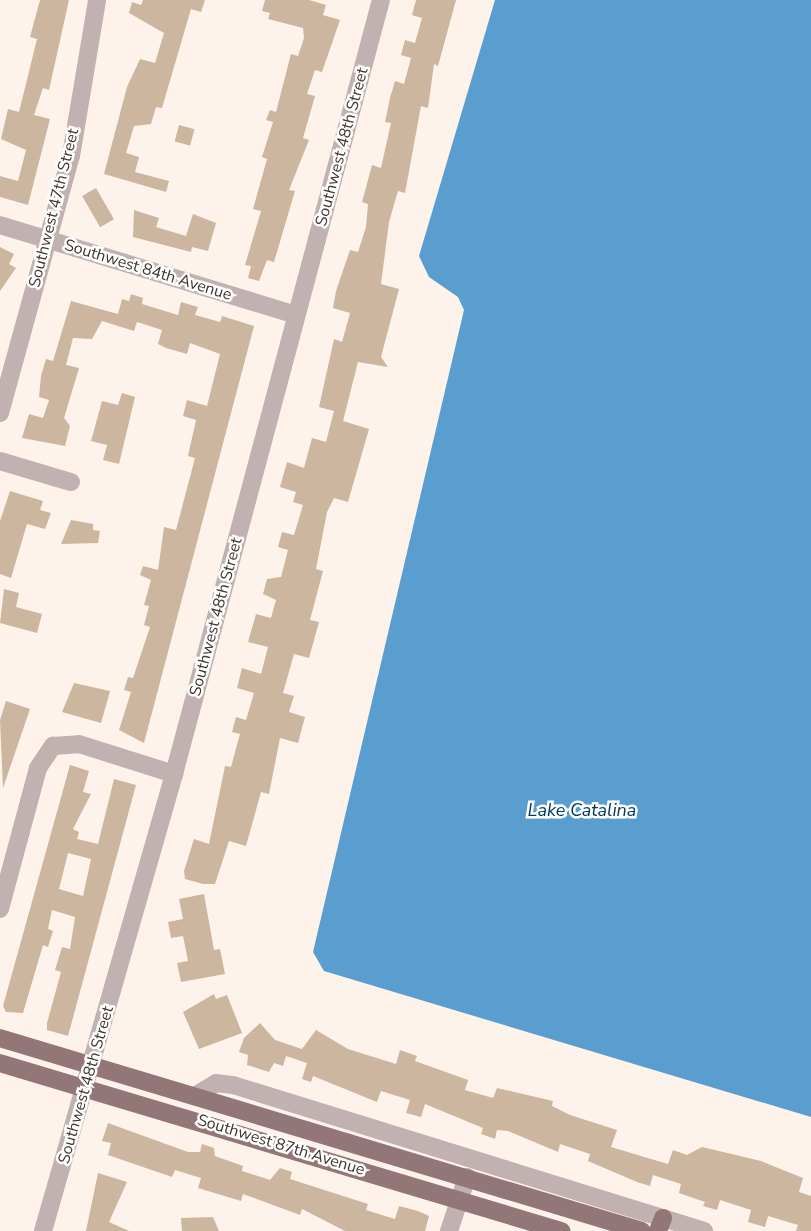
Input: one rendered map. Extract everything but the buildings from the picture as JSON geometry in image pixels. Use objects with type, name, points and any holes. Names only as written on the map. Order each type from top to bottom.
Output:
[{"type":"main road","name":"Southwest 87th Avenue","points":[[0,1038],[198,1094],[642,1231]]},
{"type":"main road","name":"Southwest 87th Avenue","points":[[0,1063],[561,1231]]},
{"type":"street","name":"Southwest 47th Street","points":[[0,414],[71,156],[97,0]]},
{"type":"street","name":"Southwest 48th Street","points":[[43,1231],[93,1064],[174,774],[381,0]]},
{"type":"street","name":"Southwest 84th Avenue","points":[[0,225],[296,315]]},
{"type":"street","points":[[0,461],[72,482]]},
{"type":"street","points":[[0,909],[38,768],[58,743],[86,746],[174,774]]},
{"type":"street","name":"Southwest 87th Avenue","points":[[198,1094],[216,1083],[233,1085],[660,1225],[704,1231]]},
{"type":"street","points":[[449,1231],[467,1177]]},
{"type":"water","name":"Lake Catalina","points":[[495,0],[811,0],[811,1117],[324,971],[313,952],[464,310],[458,297],[429,277],[419,256]]}]
